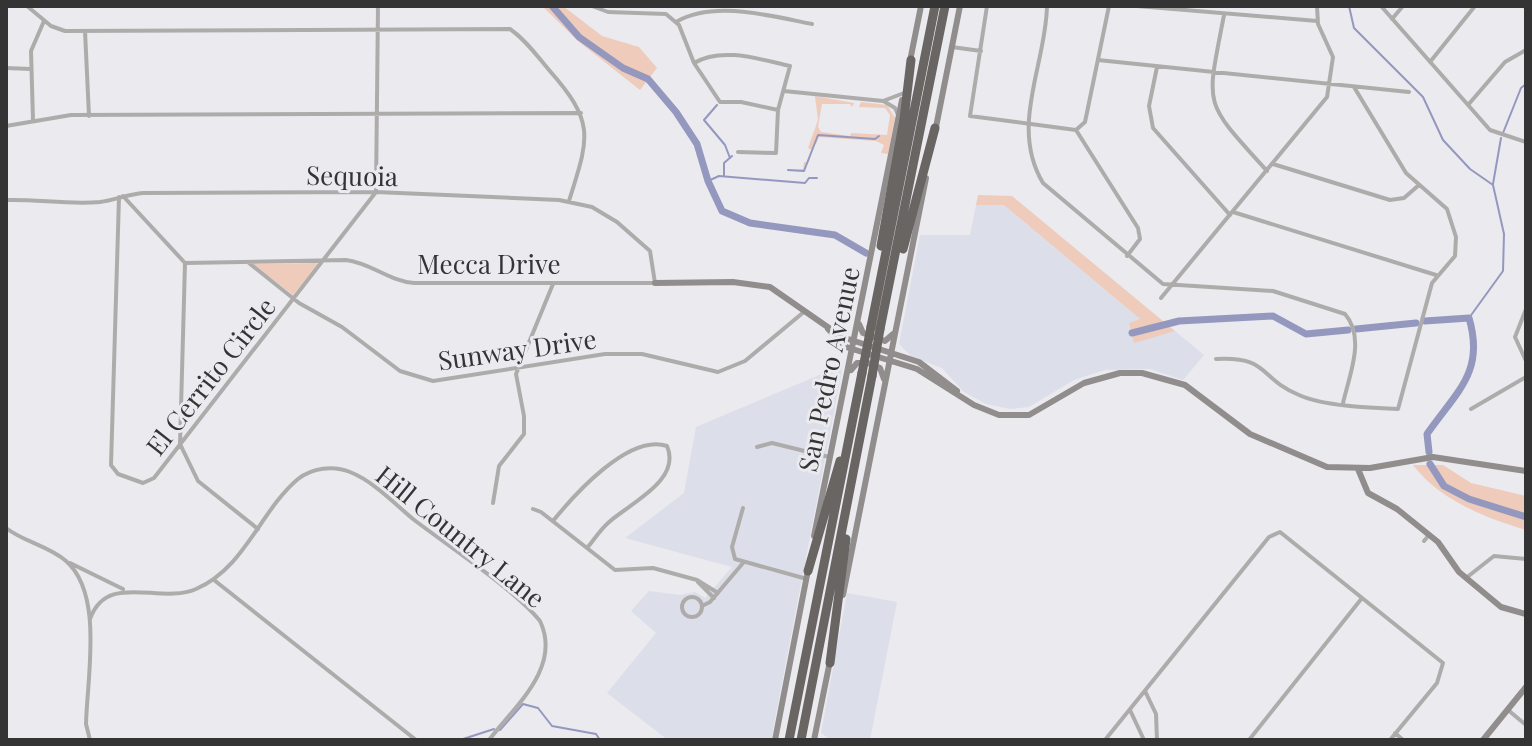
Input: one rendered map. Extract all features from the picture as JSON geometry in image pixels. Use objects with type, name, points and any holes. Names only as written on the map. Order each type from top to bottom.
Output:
[{"type":"highway","points":[[875,324],[934,6]]},
{"type":"highway","points":[[875,324],[945,6]]},
{"type":"highway","points":[[830,663],[911,60]]},
{"type":"highway","points":[[875,324],[935,128]]},
{"type":"highway","points":[[808,575],[867,374]]},
{"type":"highway","points":[[789,740],[852,423]]},
{"type":"highway","points":[[801,740],[857,448]]},
{"type":"main road","name":"San Pedro Avenue","points":[[775,740],[921,6]]},
{"type":"main road","points":[[814,740],[960,6]]},
{"type":"main road","name":"Mecca Drive","points":[[655,283],[757,285],[785,295],[854,347]]},
{"type":"main road","points":[[842,337],[858,324],[868,336],[885,341],[895,333]]},
{"type":"main road","name":"Mecca Drive","points":[[828,329],[839,342],[937,373],[962,397],[999,415],[1022,416],[1044,410],[1073,389],[1096,379],[1120,373],[1152,375],[1185,385],[1250,434],[1327,467],[1358,469],[1433,457],[1526,471]]},
{"type":"main road","points":[[885,381],[895,367],[906,361],[896,347],[895,333]]},
{"type":"main road","points":[[848,376],[857,363],[868,363],[880,368],[885,381]]},
{"type":"main road","points":[[1358,469],[1368,493],[1391,505],[1496,604],[1516,616],[1526,614]]},
{"type":"main road","points":[[1483,740],[1526,687]]},
{"type":"street","points":[[27,6],[61,31],[510,29],[571,95],[581,113],[584,152],[569,201]]},
{"type":"street","points":[[376,192],[378,6]]},
{"type":"street","points":[[592,6],[608,12],[660,12],[676,22],[694,63],[720,102],[741,102],[778,110]]},
{"type":"street","points":[[987,6],[970,116],[1076,130],[1085,122],[1109,6]]},
{"type":"street","points":[[1047,6],[1028,125],[1036,169],[1048,188],[1158,281],[1171,286],[1273,291],[1345,314],[1351,323],[1356,350],[1343,403]]},
{"type":"street","points":[[1137,6],[1317,21]]},
{"type":"street","points":[[1161,298],[1326,98],[1333,52],[1317,21],[1317,6]]},
{"type":"street","points":[[1381,6],[1496,134],[1526,142]]},
{"type":"street","points":[[1392,19],[1403,6]]},
{"type":"street","points":[[1430,62],[1475,6]]},
{"type":"street","points":[[676,22],[694,12],[726,10],[812,24]]},
{"type":"street","points":[[1224,15],[1211,97],[1216,112],[1267,171]]},
{"type":"street","points":[[33,120],[32,46],[45,21]]},
{"type":"street","points":[[85,31],[89,116]]},
{"type":"street","points":[[951,47],[981,51]]},
{"type":"street","points":[[1468,105],[1505,62],[1526,50]]},
{"type":"street","points":[[694,63],[714,56],[740,56],[790,66],[778,110],[776,153],[738,152]]},
{"type":"street","points":[[1098,60],[1409,92]]},
{"type":"street","points":[[1157,67],[1149,106],[1153,128],[1231,213],[1436,275]]},
{"type":"street","points":[[6,68],[31,69]]},
{"type":"street","points":[[1216,359],[1248,359],[1297,395],[1398,409],[1436,275],[1455,256],[1456,237],[1447,209],[1404,170],[1354,87]]},
{"type":"street","points":[[784,88],[883,101],[895,108],[899,117]]},
{"type":"street","points":[[883,101],[904,93]]},
{"type":"street","points":[[6,126],[33,120],[89,116],[581,113]]},
{"type":"street","points":[[1076,130],[1138,228],[1140,239],[1127,256]]},
{"type":"street","points":[[1273,164],[1390,200],[1404,198],[1419,184]]},
{"type":"street","name":"Sequoia","points":[[6,200],[85,202],[121,197],[376,192],[569,201],[592,207],[617,222],[650,251],[655,283]]},
{"type":"street","name":"El Cerrito Circle","points":[[121,197],[113,470],[137,482],[148,482],[376,192]]},
{"type":"street","points":[[121,197],[185,263],[180,444],[198,481],[258,529]]},
{"type":"street","name":"Mecca Drive","points":[[185,263],[355,261],[402,282],[655,283]]},
{"type":"street","name":"Sunway Drive","points":[[247,262],[294,299],[342,327],[400,371],[433,381],[628,353],[718,372],[745,361],[805,311]]},
{"type":"street","points":[[493,503],[499,466],[524,434],[516,374],[553,283]]},
{"type":"street","points":[[1526,309],[1515,339],[1526,361]]},
{"type":"street","points":[[1471,409],[1526,377]]},
{"type":"street","points":[[757,447],[772,443],[830,457]]},
{"type":"street","points":[[553,521],[580,489],[626,453],[659,444],[667,446],[669,453],[663,478],[609,522],[587,548]]},
{"type":"street","name":"Hill Country Lane","points":[[90,619],[96,605],[118,591],[169,596],[196,589],[213,580],[231,565],[302,477],[321,469],[347,471],[532,612],[545,632],[544,663],[489,740]]},
{"type":"street","points":[[743,508],[732,552],[735,559],[808,575]]},
{"type":"street","points":[[533,509],[619,572],[647,567],[697,580],[716,596]]},
{"type":"street","name":"Hill Country Lane","points":[[6,528],[67,562],[133,592]]},
{"type":"street","points":[[1105,740],[1269,537],[1280,532],[1443,663],[1440,678],[1390,740]]},
{"type":"street","points":[[1466,578],[1494,556],[1526,559]]},
{"type":"street","points":[[67,562],[86,591],[90,619],[86,724],[90,740]]},
{"type":"street","points":[[702,606],[696,598],[689,598],[682,608],[693,617],[700,613],[702,606],[716,596],[743,563]]},
{"type":"street","points":[[213,580],[416,740]]},
{"type":"street","points":[[1249,740],[1362,598]]},
{"type":"street","points":[[1145,691],[1156,714],[1157,740]]},
{"type":"street","points":[[1130,710],[1144,740]]},
{"type":"street","points":[[1508,710],[1526,725]]},
{"type":"street","points":[[1395,733],[1403,740]]},
{"type":"shaded area","points":[[542,6],[563,6],[602,36],[639,47],[657,68],[640,90],[578,41]]},
{"type":"shaded area","points":[[815,96],[854,103],[852,107],[850,104],[822,104],[818,127],[821,132],[850,136],[851,133],[887,135],[890,115],[885,108],[859,107],[861,102],[887,105],[895,118],[888,154],[881,153],[884,145],[876,141],[819,137],[812,150],[808,148],[818,120]]},
{"type":"shaded area","points":[[978,195],[1012,196],[1175,331],[1134,343],[1129,323],[1140,319],[1004,205],[976,205]]},
{"type":"shaded area","points":[[976,205],[1004,205],[1141,320],[1134,342],[1175,331],[1204,355],[1183,380],[1150,369],[1105,370],[1074,380],[1029,407],[1010,409],[986,404],[964,392],[942,368],[911,356],[899,344],[920,235],[970,235]]},
{"type":"shaded area","points":[[316,263],[318,264],[293,295],[253,264]]},
{"type":"shaded area","points":[[843,365],[771,740],[668,740],[607,693],[656,633],[631,611],[649,591],[680,595],[695,592],[705,598],[732,567],[625,538],[684,493],[696,427]]},
{"type":"shaded area","points":[[1413,465],[1443,465],[1471,483],[1526,496],[1526,530],[1479,513],[1450,498]]},
{"type":"shaded area","points":[[847,593],[897,602],[870,740],[831,740],[821,733]]},
{"type":"waterway","points":[[552,6],[579,37],[623,68],[648,79],[676,112],[697,144],[708,181],[722,211],[750,223],[835,235],[866,253]]},
{"type":"waterway","points":[[1349,6],[1354,28],[1423,97],[1443,140],[1470,169],[1493,185],[1504,234],[1503,271],[1469,318]]},
{"type":"waterway","points":[[1503,133],[1521,88],[1526,84]]},
{"type":"waterway","points":[[717,105],[704,120],[725,145],[730,158]]},
{"type":"waterway","points":[[788,170],[804,171],[818,135],[875,139],[879,136]]},
{"type":"waterway","points":[[1493,184],[1501,138]]},
{"type":"waterway","points":[[724,176],[724,163],[732,156]]},
{"type":"waterway","points":[[708,181],[719,176],[805,183],[809,178],[817,178]]},
{"type":"waterway","points":[[1132,333],[1179,321],[1273,316],[1306,334],[1348,330]]},
{"type":"waterway","points":[[1425,321],[1469,318],[1473,337],[1471,367],[1458,393],[1427,434],[1429,452]]},
{"type":"waterway","points":[[1356,329],[1416,323]]},
{"type":"waterway","points":[[1430,464],[1444,486],[1469,499],[1526,517]]},
{"type":"waterway","points":[[500,730],[523,704],[538,708],[552,726],[596,734],[600,740]]},
{"type":"waterway","points":[[460,740],[494,729]]}]
